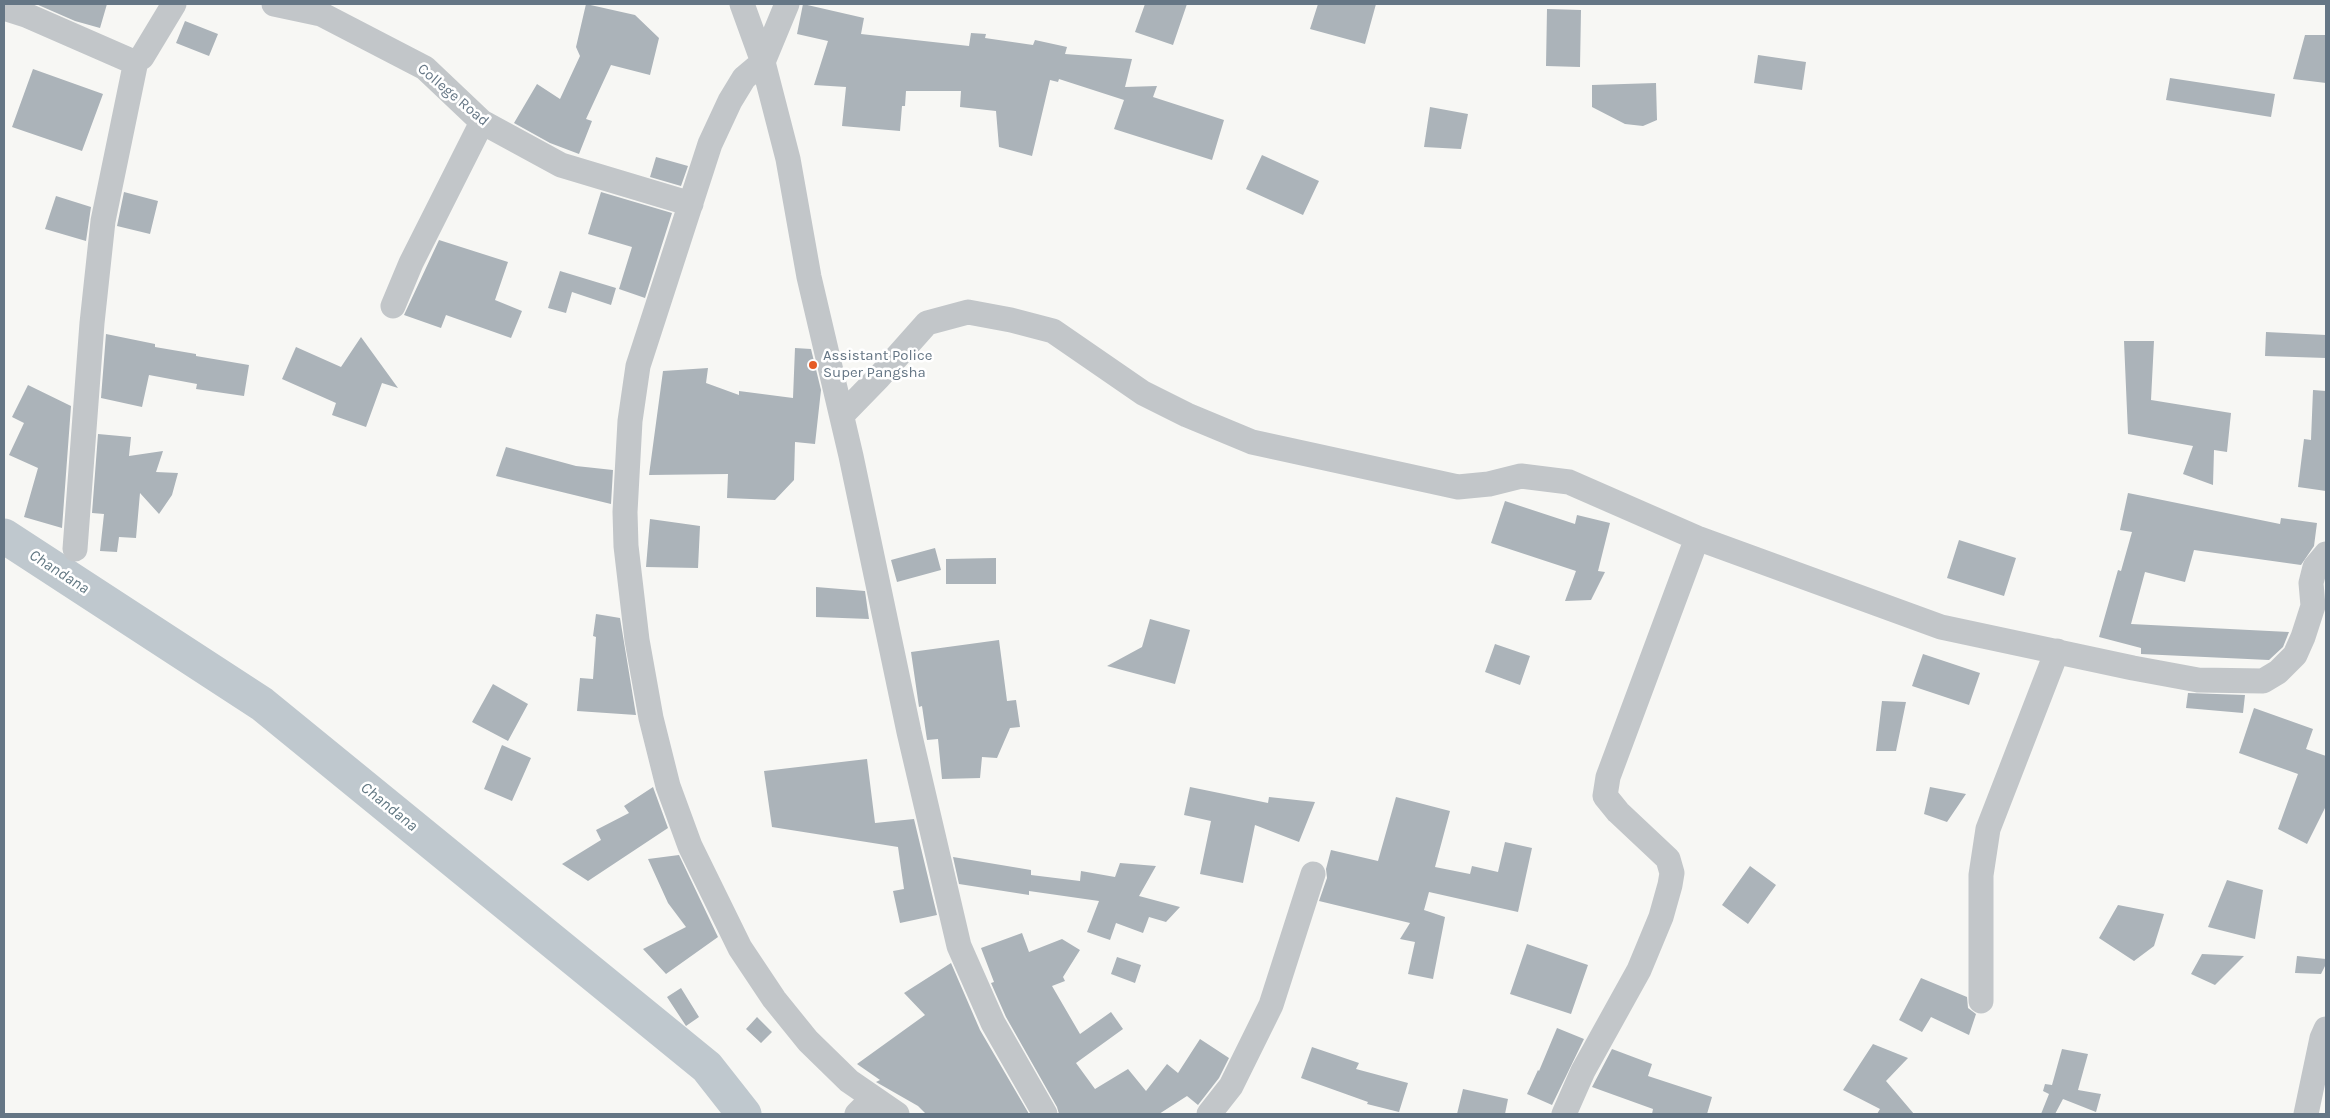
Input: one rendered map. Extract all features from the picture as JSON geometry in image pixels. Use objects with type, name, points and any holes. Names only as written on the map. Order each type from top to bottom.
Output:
[{"type":"street","points":[[19,9],[129,60],[136,61],[142,57],[174,4]]},
{"type":"street","name":"College Road","points":[[274,4],[321,14],[426,68],[482,122],[561,165],[691,204]]},
{"type":"street","points":[[742,4],[763,62],[788,159],[809,277],[842,415],[909,732],[959,946],[993,1022],[1045,1114]]},
{"type":"street","points":[[787,4],[763,62],[744,78],[730,101],[710,144],[638,366],[630,421],[626,546],[637,640],[652,718],[668,786],[690,846],[740,948],[774,999],[808,1041],[849,1081],[865,1106],[898,1114]]},
{"type":"street","points":[[75,549],[92,323],[103,221],[136,61]]},
{"type":"street","points":[[393,306],[411,263],[482,122]]},
{"type":"street","points":[[842,415],[927,323],[968,312],[1011,320],[1053,331],[1143,393],[1187,415],[1252,442],[1458,487],[1489,484],[1521,476],[1569,482],[1697,538],[1941,626],[2198,680],[2263,681],[2278,672],[2295,655],[2313,606],[2311,583],[2315,566],[2326,554]]},
{"type":"street","points":[[1564,1114],[1583,1071],[1639,970],[1661,916],[1670,885],[1672,873],[1668,859],[1618,812],[1605,796],[1608,777],[1697,538]]},
{"type":"street","points":[[1982,1001],[1981,875],[1988,829],[2058,652]]},
{"type":"street","points":[[1209,1114],[1232,1086],[1271,1005],[1312,874]]},
{"type":"street","points":[[2306,1114],[2322,1038],[2326,1029]]},
{"type":"building","points":[[36,4],[107,4],[100,28],[75,21]]},
{"type":"building","points":[[586,4],[635,15],[659,38],[650,75],[611,65],[586,119],[592,121],[579,154],[550,143],[514,123],[537,84],[560,99],[580,56],[576,47]]},
{"type":"building","points":[[803,4],[864,18],[861,34],[969,46],[971,33],[986,34],[985,38],[1033,45],[1035,40],[1067,47],[1065,54],[1132,59],[1125,87],[1157,86],[1153,97],[1224,120],[1212,160],[1114,129],[1124,100],[1059,79],[1058,82],[1050,80],[1032,156],[999,147],[996,111],[960,107],[961,91],[906,91],[905,106],[902,106],[900,131],[842,126],[846,87],[814,85],[828,41],[797,34]]},
{"type":"building","points":[[1145,4],[1187,4],[1173,45],[1135,32]]},
{"type":"building","points":[[1318,4],[1376,4],[1365,44],[1310,29]]},
{"type":"building","points":[[1547,9],[1581,10],[1580,67],[1546,66]]},
{"type":"building","points":[[185,21],[218,34],[209,56],[176,43]]},
{"type":"building","points":[[2305,35],[2326,35],[2326,83],[2293,79]]},
{"type":"building","points":[[1758,55],[1806,62],[1802,90],[1754,83]]},
{"type":"building","points":[[33,69],[103,94],[82,151],[12,127]]},
{"type":"building","points":[[2170,78],[2275,94],[2271,117],[2166,100]]},
{"type":"building","points":[[1656,83],[1657,120],[1643,126],[1625,124],[1592,107],[1592,85]]},
{"type":"building","points":[[1430,107],[1468,114],[1461,149],[1424,147]]},
{"type":"building","points":[[1262,155],[1319,181],[1303,215],[1246,189]]},
{"type":"building","points":[[656,157],[688,166],[681,186],[650,177]]},
{"type":"building","points":[[124,192],[158,201],[150,234],[117,226]]},
{"type":"building","points":[[601,192],[672,213],[645,298],[619,289],[632,247],[588,234]]},
{"type":"building","points":[[56,196],[91,207],[86,241],[45,229]]},
{"type":"building","points":[[439,240],[508,262],[495,300],[522,311],[511,338],[446,315],[441,328],[404,315]]},
{"type":"building","points":[[560,271],[616,288],[611,305],[572,292],[566,313],[548,308]]},
{"type":"building","points":[[2266,332],[2326,335],[2326,358],[2265,356]]},
{"type":"building","points":[[106,334],[155,344],[155,347],[196,354],[196,356],[249,365],[244,396],[196,389],[197,384],[149,375],[142,407],[101,398]]},
{"type":"building","points":[[361,337],[398,388],[382,383],[366,427],[332,415],[336,403],[282,379],[296,347],[341,367]]},
{"type":"building","points":[[2124,341],[2154,341],[2151,400],[2231,413],[2227,452],[2214,450],[2213,485],[2183,474],[2193,446],[2128,434]]},
{"type":"building","points":[[795,348],[811,349],[821,390],[815,444],[795,442],[794,480],[775,500],[727,498],[728,474],[649,475],[663,371],[708,368],[706,383],[739,395],[739,391],[793,398]]},
{"type":"building","points":[[28,385],[71,406],[62,528],[24,517],[38,468],[9,455],[24,423],[12,417]]},
{"type":"building","points":[[2313,390],[2326,391],[2326,491],[2298,487],[2304,439],[2311,440]]},
{"type":"building","points":[[98,434],[131,437],[129,456],[163,451],[156,472],[178,473],[172,495],[159,514],[140,493],[136,538],[119,537],[117,552],[100,551],[104,514],[92,513]]},
{"type":"building","points":[[506,447],[576,466],[613,470],[611,504],[496,476]]},
{"type":"building","points":[[2128,493],[2280,524],[2281,518],[2317,523],[2314,546],[2301,565],[2194,550],[2185,582],[2145,572],[2131,624],[2289,632],[2283,647],[2269,660],[2141,654],[2141,648],[2099,637],[2118,570],[2121,571],[2132,532],[2120,530]]},
{"type":"building","points":[[1505,501],[1575,524],[1577,515],[1610,523],[1598,571],[1605,572],[1591,600],[1565,601],[1576,571],[1491,543]]},
{"type":"building","points":[[650,519],[700,526],[698,568],[646,567]]},
{"type":"building","points":[[1959,540],[2016,558],[2004,596],[1947,578]]},
{"type":"building","points":[[935,548],[941,570],[897,582],[891,560]]},
{"type":"building","points":[[996,558],[996,584],[946,584],[946,559]]},
{"type":"building","points":[[816,587],[865,591],[869,619],[816,617]]},
{"type":"building","points":[[596,614],[620,618],[636,715],[577,711],[580,678],[593,679],[596,637],[593,636]]},
{"type":"building","points":[[1150,619],[1190,630],[1175,684],[1107,666],[1142,647]]},
{"type":"building","points":[[999,640],[1007,701],[1016,700],[1020,727],[1010,728],[997,758],[982,757],[980,778],[942,779],[938,739],[927,740],[922,706],[919,707],[911,652]]},
{"type":"building","points":[[1495,644],[1530,656],[1520,685],[1485,672]]},
{"type":"building","points":[[1923,654],[1980,673],[1969,705],[1912,686]]},
{"type":"building","points":[[493,684],[528,704],[508,741],[472,722]]},
{"type":"building","points":[[2188,693],[2245,695],[2243,713],[2186,708]]},
{"type":"building","points":[[1882,701],[1906,702],[1896,751],[1876,751]]},
{"type":"building","points":[[2254,708],[2313,729],[2306,749],[2326,756],[2326,806],[2307,844],[2278,829],[2298,774],[2239,753]]},
{"type":"building","points":[[502,745],[531,758],[512,801],[484,789]]},
{"type":"building","points":[[867,759],[875,823],[914,819],[937,915],[900,923],[893,891],[904,889],[898,847],[772,827],[764,771]]},
{"type":"building","points":[[653,787],[668,828],[588,881],[562,864],[601,840],[596,830],[629,813],[624,806]]},
{"type":"building","points":[[1190,787],[1268,803],[1269,797],[1315,802],[1299,842],[1255,825],[1243,883],[1200,874],[1211,821],[1184,815]]},
{"type":"building","points":[[1930,787],[1966,794],[1947,822],[1924,814]]},
{"type":"building","points":[[1396,797],[1450,811],[1435,867],[1470,874],[1472,866],[1498,872],[1505,842],[1532,848],[1518,912],[1429,892],[1424,910],[1445,917],[1433,979],[1408,974],[1415,942],[1400,939],[1410,923],[1319,901],[1327,878],[1326,869],[1331,850],[1378,861]]},
{"type":"building","points":[[679,855],[718,937],[666,974],[643,949],[686,927],[668,903],[648,859]]},
{"type":"building","points":[[953,857],[1031,870],[1031,875],[1080,881],[1081,871],[1115,877],[1120,863],[1156,866],[1139,896],[1180,907],[1166,922],[1149,917],[1143,933],[1116,923],[1110,940],[1087,932],[1099,901],[1029,891],[1029,895],[959,884]]},
{"type":"building","points":[[1750,866],[1776,885],[1748,924],[1722,905]]},
{"type":"building","points":[[2227,880],[2263,890],[2255,939],[2208,927]]},
{"type":"building","points":[[2118,905],[2164,914],[2154,946],[2134,961],[2099,938]]},
{"type":"building","points":[[1022,933],[1029,952],[1062,939],[1080,950],[1063,977],[1065,981],[1052,986],[1080,1034],[1111,1012],[1123,1029],[1076,1063],[1095,1089],[1128,1069],[1146,1091],[1167,1064],[1178,1073],[1200,1039],[1229,1058],[1219,1078],[1198,1105],[1187,1096],[1159,1114],[1059,1114],[1057,1107],[1006,1017],[991,983],[994,982],[981,948]]},
{"type":"building","points":[[1527,944],[1588,965],[1571,1014],[1510,994]]},
{"type":"building","points":[[2202,954],[2244,956],[2215,985],[2191,974]]},
{"type":"building","points":[[2297,956],[2326,959],[2326,964],[2321,974],[2295,973]]},
{"type":"building","points":[[1117,957],[1141,965],[1135,983],[1111,974]]},
{"type":"building","points":[[951,963],[980,1030],[1029,1114],[926,1114],[918,1106],[876,1082],[880,1080],[857,1064],[925,1015],[904,993]]},
{"type":"building","points":[[1921,978],[1967,997],[1968,1008],[1976,1014],[1969,1035],[1931,1017],[1922,1032],[1899,1020]]},
{"type":"building","points":[[681,988],[699,1017],[686,1026],[667,997]]},
{"type":"building","points":[[757,1017],[772,1032],[761,1043],[746,1029]]},
{"type":"building","points":[[1557,1028],[1584,1039],[1552,1105],[1527,1094]]},
{"type":"building","points":[[1873,1044],[1908,1058],[1886,1081],[1914,1114],[1877,1114],[1880,1109],[1843,1090]]},
{"type":"building","points":[[1312,1047],[1359,1063],[1356,1069],[1408,1083],[1399,1112],[1367,1104],[1368,1102],[1301,1078]]},
{"type":"building","points":[[1612,1049],[1652,1064],[1648,1076],[1712,1097],[1707,1114],[1652,1114],[1653,1109],[1592,1087]]},
{"type":"building","points":[[2062,1049],[2088,1054],[2078,1090],[2101,1094],[2096,1112],[2063,1099],[2055,1114],[2041,1114],[2049,1094],[2043,1091],[2045,1084],[2052,1085]]},
{"type":"building","points":[[1463,1089],[1508,1099],[1505,1114],[1457,1114]]},
{"type":"waterway","name":"Chandana","points":[[4,536],[262,704],[707,1067],[744,1114]]},
{"type":"place","name":"Assistant Police Super Pangsha","points":[[813,365]]}]
